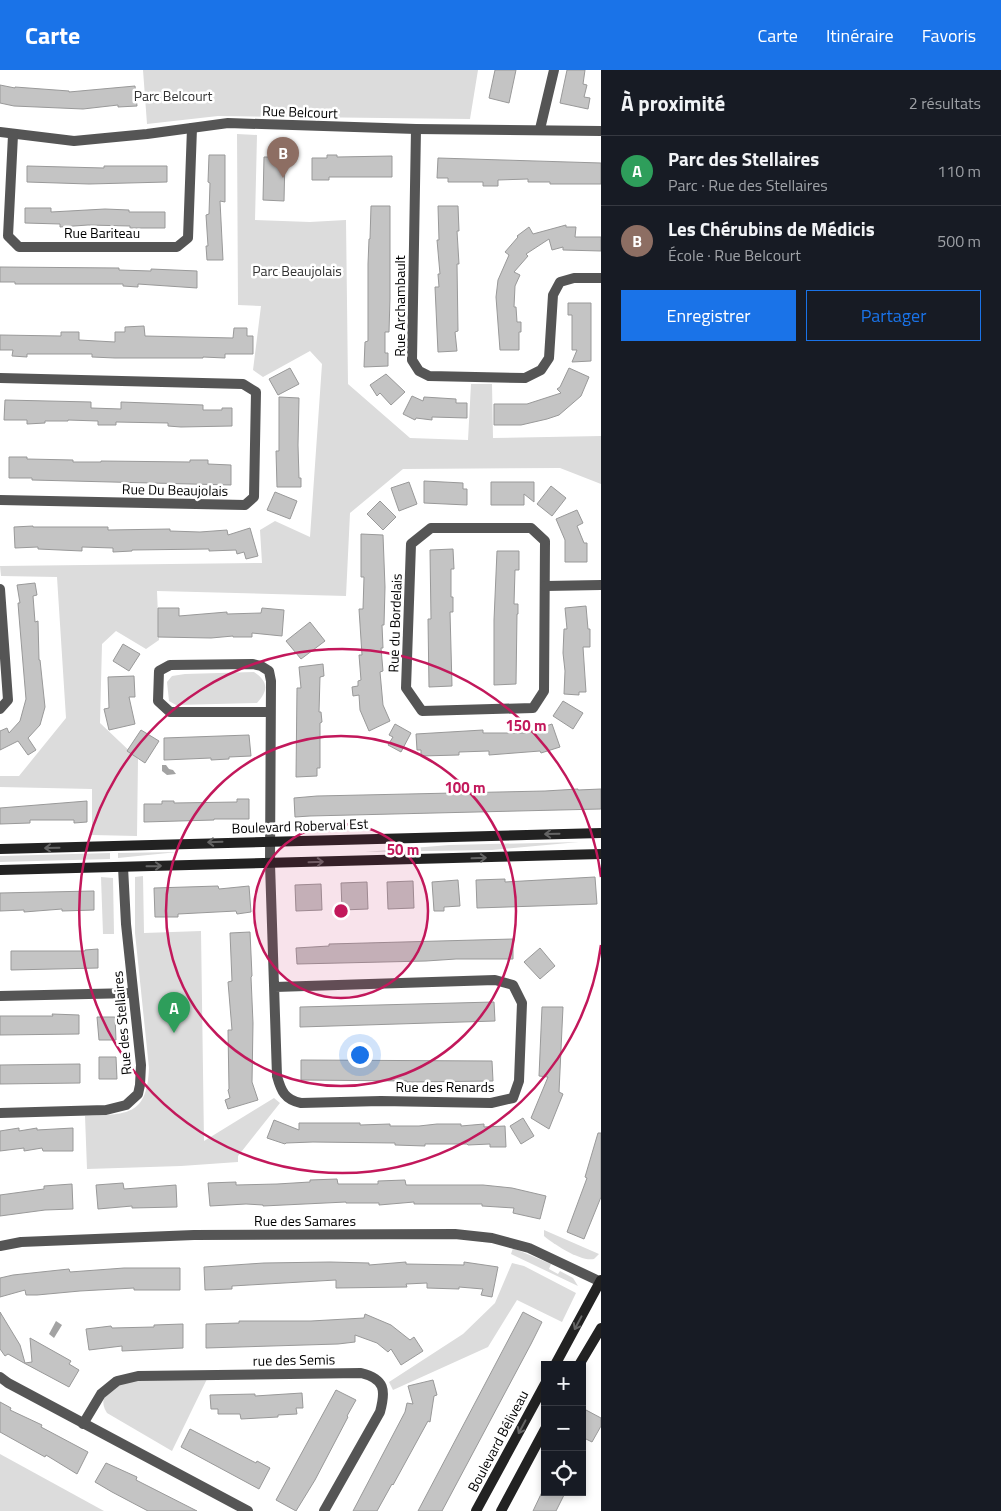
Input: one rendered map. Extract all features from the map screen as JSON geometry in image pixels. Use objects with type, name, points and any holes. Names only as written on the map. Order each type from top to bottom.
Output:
[{"type":"street","points":[[540,129],[554,70]]},
{"type":"street","name":"Rue Belcourt","points":[[0,132],[74,141],[147,134],[228,123],[416,129],[601,131]]},
{"type":"street","name":"Rue Bariteau","points":[[13,135],[8,236],[19,247],[177,247],[188,238],[192,128]]},
{"type":"street","name":"Rue Archambault","points":[[416,129],[412,360],[419,371],[429,376],[526,378],[542,370],[549,358],[552,295],[560,282],[574,278],[601,278]]},
{"type":"street","name":"Rue Du Beaujolais","points":[[0,378],[243,384],[256,392],[254,497],[245,505],[0,500]]},
{"type":"street","name":"Rue du Bordelais","points":[[431,528],[531,528],[545,541],[545,586],[544,690],[533,708],[422,711],[406,688],[411,544],[431,528]]},
{"type":"street","points":[[545,586],[601,585]]},
{"type":"street","points":[[0,589],[8,700],[0,709]]},
{"type":"street","name":"Rue des Renards","points":[[270,712],[170,712],[158,701],[159,671],[170,664],[253,664],[262,666],[269,671],[272,681],[270,712],[270,864],[274,987],[277,1076],[280,1088],[291,1100],[301,1103],[381,1101],[491,1103],[513,1098],[518,1081],[522,1003],[513,985],[495,980],[274,987]]},
{"type":"street","name":"Boulevard Roberval Est","points":[[0,849],[270,840],[601,833]]},
{"type":"street","points":[[0,870],[601,854]]},
{"type":"street","name":"Rue des Stellaires","points":[[0,1113],[106,1110],[126,1106],[138,1094],[141,1076],[123,867]]},
{"type":"street","points":[[0,996],[133,993]]},
{"type":"street","name":"Rue des Samares","points":[[0,1246],[21,1242],[194,1235],[455,1234],[492,1238],[529,1248],[601,1281]]},
{"type":"street","points":[[557,1361],[601,1281]]},
{"type":"street","points":[[581,1361],[601,1328]]},
{"type":"street","name":"rue des Semis","points":[[83,1424],[101,1394],[117,1381],[138,1376],[361,1373],[374,1376],[383,1388],[383,1402],[380,1412],[324,1511]]},
{"type":"street","points":[[0,1377],[83,1424],[248,1511]]},
{"type":"street","name":"Boulevard Béliveau","points":[[476,1511],[541,1391]]},
{"type":"street","points":[[501,1511],[541,1436]]},
{"type":"green space","name":"Parc Belcourt","points":[[143,70],[478,70],[470,119],[218,116],[147,124]]},
{"type":"green space","name":"Parc Beaujolais","points":[[237,134],[257,135],[255,220],[310,222],[346,220],[348,384],[410,438],[468,440],[471,384],[492,384],[493,438],[601,436],[601,484],[560,468],[403,469],[350,513],[346,596],[157,591],[159,640],[146,649],[116,631],[102,644],[100,723],[138,759],[137,836],[92,835],[92,789],[0,787],[0,776],[19,776],[66,718],[57,577],[1,576],[0,566],[262,563],[260,530],[275,521],[310,537],[322,364],[310,351],[263,377],[253,370],[261,306],[238,305]]},
{"type":"green space","points":[[254,672],[262,679],[265,687],[265,691],[257,703],[176,705],[169,701],[167,682],[172,676]]},
{"type":"green space","points":[[579,842],[492,850],[365,852],[449,845]]},
{"type":"green space","points":[[178,852],[118,858],[118,853]]},
{"type":"green space","points":[[110,853],[110,859],[0,862],[0,856]]},
{"type":"green space","points":[[143,876],[144,933],[201,931],[204,1141],[274,1098],[280,1103],[238,1156],[238,1162],[87,1169],[85,1116],[112,1115],[132,1110],[144,1096],[147,1084],[149,1068],[135,933],[135,877]]},
{"type":"green space","points":[[101,877],[113,878],[114,934],[103,934]]},
{"type":"green space","points":[[544,1230],[599,1254],[594,1259],[575,1255],[544,1236]]},
{"type":"green space","points":[[513,1248],[551,1264],[549,1269],[558,1274],[560,1271],[573,1278],[578,1286],[511,1254]]},
{"type":"green space","points":[[512,1263],[524,1266],[576,1293],[562,1322],[517,1300],[488,1347],[393,1390],[389,1382],[463,1334],[495,1303]]},
{"type":"green space","points":[[139,1378],[207,1379],[172,1451],[107,1413],[104,1399],[107,1393],[118,1386]]},
{"type":"green space","points":[[0,1454],[104,1511],[0,1511]]},
{"type":"shaded area","points":[[162,765],[166,765],[176,774],[167,775],[162,771]]},
{"type":"shaded area","points":[[56,1321],[62,1325],[54,1338],[49,1334]]},
{"type":"building","points":[[495,70],[516,70],[509,103],[489,98]]},
{"type":"building","points":[[567,70],[585,70],[583,84],[587,85],[584,97],[590,98],[588,109],[560,103]]},
{"type":"building","points":[[0,85],[69,92],[135,86],[137,106],[118,107],[118,105],[83,109],[14,106],[0,103]]},
{"type":"building","points":[[209,155],[225,155],[225,202],[220,201],[223,260],[207,260],[206,215],[209,214]]},
{"type":"building","points":[[327,155],[337,155],[337,157],[392,156],[392,177],[329,177],[329,180],[312,180],[312,158],[327,158]]},
{"type":"building","points":[[264,157],[285,157],[284,201],[263,200]]},
{"type":"building","points":[[438,158],[601,163],[601,184],[550,184],[550,182],[528,182],[528,179],[498,180],[498,186],[483,186],[483,182],[448,182],[448,178],[437,178]]},
{"type":"building","points":[[27,166],[104,168],[104,166],[167,166],[167,182],[89,184],[27,182]]},
{"type":"building","points":[[371,206],[390,206],[389,332],[385,332],[385,353],[388,353],[388,366],[364,367],[365,342],[368,341],[368,264]]},
{"type":"building","points":[[438,206],[458,206],[458,331],[455,332],[457,351],[438,352],[435,287],[439,287],[438,274],[440,274],[437,240],[439,240]]},
{"type":"building","points":[[25,208],[51,208],[51,212],[105,209],[129,210],[129,212],[165,212],[165,228],[88,225],[60,227],[60,224],[25,223]]},
{"type":"building","points":[[566,225],[566,227],[576,227],[575,237],[601,237],[601,251],[563,250],[563,247],[552,250],[549,239],[526,254],[528,256],[514,272],[520,275],[515,286],[514,307],[516,307],[517,322],[521,322],[519,350],[500,350],[496,297],[498,280],[509,255],[505,252],[517,236],[529,227],[533,234]]},
{"type":"building","points":[[0,267],[197,271],[197,288],[138,284],[138,287],[123,286],[123,284],[15,284],[15,282],[0,282]]},
{"type":"building","points":[[568,303],[591,303],[591,361],[572,362],[577,350],[572,350],[572,315],[568,315]]},
{"type":"building","points":[[144,326],[145,336],[233,338],[234,328],[247,328],[247,336],[253,336],[253,354],[225,354],[225,358],[115,358],[92,357],[92,354],[27,354],[27,357],[12,356],[13,350],[0,350],[0,335],[61,336],[61,332],[79,332],[79,340],[115,342],[115,332],[125,332],[125,327]]},
{"type":"building","points":[[290,368],[299,384],[278,395],[269,379]]},
{"type":"building","points":[[569,368],[589,377],[581,396],[559,415],[521,425],[494,425],[494,404],[527,404],[561,393],[557,389],[560,387]]},
{"type":"building","points":[[386,374],[405,392],[391,405],[380,393],[377,396],[370,385]]},
{"type":"building","points":[[412,396],[423,401],[424,397],[456,399],[456,403],[467,403],[467,418],[432,417],[432,420],[416,418],[415,420],[403,414]]},
{"type":"building","points":[[279,397],[299,398],[298,445],[301,487],[277,487],[276,451],[279,451]]},
{"type":"building","points":[[5,400],[91,402],[91,408],[121,409],[121,402],[203,405],[203,410],[232,408],[232,426],[181,427],[168,426],[168,423],[116,422],[116,425],[98,425],[98,421],[68,420],[27,424],[27,420],[4,420]]},
{"type":"building","points":[[9,457],[73,460],[73,462],[190,462],[190,460],[208,460],[208,464],[231,465],[231,485],[9,478]]},
{"type":"building","points":[[424,481],[463,483],[463,489],[467,489],[467,505],[424,503]]},
{"type":"building","points":[[409,482],[417,504],[399,511],[391,488]]},
{"type":"building","points":[[491,482],[534,482],[534,502],[524,494],[524,505],[491,505]]},
{"type":"building","points":[[551,486],[566,498],[552,516],[537,504]]},
{"type":"building","points":[[275,492],[297,501],[290,519],[267,510]]},
{"type":"building","points":[[380,501],[396,517],[383,530],[367,514]]},
{"type":"building","points":[[577,510],[583,523],[577,526],[584,543],[587,543],[587,562],[565,562],[565,540],[556,519]]},
{"type":"building","points":[[14,527],[108,527],[108,530],[170,529],[170,531],[200,532],[227,530],[228,535],[250,528],[258,556],[246,559],[244,552],[237,554],[236,550],[209,551],[209,549],[113,552],[113,548],[82,547],[82,551],[38,549],[38,547],[15,548]]},
{"type":"building","points":[[361,534],[383,535],[385,587],[384,625],[382,625],[383,648],[381,648],[383,671],[380,672],[383,705],[390,721],[369,731],[360,710],[359,695],[353,696],[352,687],[358,686],[358,681],[361,680],[359,655],[362,655],[359,609],[363,609],[364,577],[361,577]]},
{"type":"building","points":[[453,549],[454,569],[451,569],[451,597],[453,597],[453,612],[450,612],[452,686],[429,687],[428,619],[431,619],[430,550]]},
{"type":"building","points":[[497,551],[519,551],[519,570],[515,570],[514,604],[518,604],[516,684],[494,685]]},
{"type":"building","points":[[35,583],[37,595],[33,596],[35,622],[38,621],[39,660],[45,707],[40,725],[28,738],[36,750],[28,755],[18,741],[0,750],[0,731],[7,728],[9,733],[20,721],[26,699],[18,603],[20,603],[17,585]]},
{"type":"building","points":[[586,606],[588,629],[590,629],[590,647],[583,647],[586,692],[579,692],[579,695],[564,694],[564,629],[567,629],[565,608]]},
{"type":"building","points":[[158,608],[179,608],[179,616],[227,612],[227,614],[261,613],[262,608],[284,610],[282,636],[252,633],[252,637],[158,637]]},
{"type":"building","points":[[310,622],[325,641],[301,659],[286,641]]},
{"type":"building","points":[[123,644],[140,654],[129,671],[113,661]]},
{"type":"building","points":[[323,664],[324,676],[320,677],[319,712],[321,712],[322,722],[320,723],[320,768],[317,768],[317,776],[296,777],[297,688],[301,688],[299,667]]},
{"type":"building","points":[[134,676],[135,697],[129,697],[135,724],[109,730],[104,709],[109,708],[108,677]]},
{"type":"building","points":[[563,701],[583,713],[573,729],[553,716]]},
{"type":"building","points":[[395,724],[411,733],[401,752],[388,745],[393,737],[389,735]]},
{"type":"building","points":[[552,724],[560,747],[541,753],[540,751],[489,755],[489,751],[459,752],[459,755],[421,756],[421,750],[417,750],[416,734],[483,730],[483,733],[525,733]]},
{"type":"building","points":[[141,730],[159,741],[145,763],[127,751]]},
{"type":"building","points":[[249,735],[251,756],[211,760],[211,758],[164,760],[164,738]]},
{"type":"building","points":[[601,789],[601,809],[295,817],[294,798]]},
{"type":"building","points":[[237,799],[249,799],[249,819],[144,822],[144,804],[162,804],[162,801],[174,801],[174,803],[237,802]]},
{"type":"building","points":[[87,801],[87,822],[74,823],[74,820],[30,820],[30,823],[0,824],[0,808]]},
{"type":"building","points":[[595,877],[597,904],[477,908],[476,880],[505,879],[505,882]]},
{"type":"building","points":[[458,880],[460,906],[444,907],[444,911],[434,911],[432,882]]},
{"type":"building","points":[[413,881],[414,908],[388,909],[387,882]]},
{"type":"building","points":[[367,882],[368,909],[342,910],[341,883]]},
{"type":"building","points":[[321,884],[322,910],[296,911],[295,885]]},
{"type":"building","points":[[218,886],[219,889],[249,886],[251,912],[237,914],[236,911],[178,914],[178,917],[155,917],[154,888]]},
{"type":"building","points":[[94,891],[94,910],[0,911],[0,893]]},
{"type":"building","points":[[250,932],[253,1023],[252,1082],[258,1100],[228,1109],[225,1100],[230,1098],[228,1090],[228,1030],[232,1030],[228,982],[232,981],[230,933]]},
{"type":"building","points":[[513,939],[513,959],[297,964],[296,948],[329,946],[329,944]]},
{"type":"building","points":[[540,948],[555,966],[540,979],[524,962]]},
{"type":"building","points":[[98,949],[98,968],[11,970],[11,951],[85,951]]},
{"type":"building","points":[[494,1002],[495,1021],[300,1027],[300,1007]]},
{"type":"building","points":[[542,1007],[563,1007],[559,1092],[563,1094],[549,1129],[531,1118],[548,1077],[539,1076]]},
{"type":"building","points":[[52,1014],[79,1015],[79,1034],[0,1035],[0,1016],[53,1016]]},
{"type":"building","points":[[97,1017],[115,1017],[116,1040],[99,1040]]},
{"type":"building","points":[[99,1057],[116,1057],[117,1079],[99,1079]]},
{"type":"building","points":[[301,1060],[492,1061],[493,1081],[301,1080]]},
{"type":"building","points":[[80,1064],[80,1083],[0,1084],[0,1065]]},
{"type":"building","points":[[523,1118],[534,1136],[521,1144],[510,1126]]},
{"type":"building","points":[[274,1120],[299,1130],[299,1123],[360,1123],[360,1125],[390,1124],[390,1126],[461,1124],[461,1126],[484,1124],[484,1127],[505,1126],[506,1147],[490,1147],[490,1144],[425,1144],[425,1146],[395,1145],[395,1143],[313,1142],[285,1144],[267,1138]]},
{"type":"building","points":[[19,1128],[19,1131],[37,1128],[37,1130],[73,1128],[73,1151],[43,1151],[42,1148],[24,1151],[24,1148],[0,1151],[0,1131]]},
{"type":"building","points":[[598,1133],[601,1133],[601,1197],[584,1239],[567,1232],[587,1178],[585,1177]]},
{"type":"building","points":[[337,1179],[338,1184],[378,1184],[378,1181],[405,1180],[406,1185],[483,1185],[512,1188],[546,1196],[540,1219],[513,1213],[514,1208],[482,1206],[482,1204],[414,1204],[414,1202],[379,1205],[379,1203],[346,1202],[263,1206],[246,1204],[210,1206],[208,1183],[236,1182],[236,1185],[277,1184]]},
{"type":"building","points":[[123,1183],[124,1189],[176,1185],[177,1207],[132,1208],[132,1206],[98,1209],[96,1185]]},
{"type":"building","points":[[72,1184],[73,1209],[45,1210],[0,1216],[0,1195],[44,1189],[44,1186]]},
{"type":"building","points":[[406,1262],[406,1264],[464,1265],[464,1262],[498,1267],[492,1297],[481,1295],[483,1289],[459,1287],[459,1289],[427,1288],[427,1283],[406,1284],[407,1287],[336,1288],[336,1280],[232,1286],[232,1289],[205,1290],[204,1267],[264,1263],[369,1263],[369,1265]]},
{"type":"building","points":[[124,1268],[180,1268],[180,1290],[134,1290],[134,1288],[26,1295],[25,1290],[0,1297],[0,1278],[69,1269],[70,1272]]},
{"type":"building","points":[[0,1312],[20,1345],[25,1363],[32,1362],[30,1338],[71,1361],[69,1364],[79,1370],[69,1387],[8,1354],[5,1356],[0,1349]]},
{"type":"building","points":[[523,1312],[542,1322],[531,1344],[442,1511],[418,1511]]},
{"type":"building","points":[[365,1314],[391,1325],[410,1340],[414,1337],[423,1351],[401,1365],[391,1349],[388,1352],[377,1343],[355,1335],[355,1342],[338,1344],[206,1348],[206,1324],[239,1323],[239,1321],[311,1321],[364,1318]]},
{"type":"building","points":[[183,1324],[183,1348],[122,1351],[122,1346],[89,1350],[86,1329],[111,1326],[112,1328],[154,1327],[154,1325]]},
{"type":"building","points":[[433,1380],[437,1395],[434,1396],[430,1422],[428,1421],[393,1485],[377,1511],[353,1511],[405,1412],[407,1403],[413,1404],[408,1386]]},
{"type":"building","points":[[336,1390],[356,1400],[315,1480],[296,1511],[276,1500]]},
{"type":"building","points":[[302,1393],[303,1408],[296,1408],[297,1414],[241,1419],[240,1414],[218,1414],[218,1409],[211,1409],[210,1395],[255,1394],[255,1396]]},
{"type":"building","points":[[0,1402],[11,1408],[10,1410],[42,1425],[41,1427],[88,1452],[77,1474],[46,1455],[45,1457],[0,1432]]},
{"type":"building","points":[[586,1410],[601,1418],[601,1426],[592,1442],[586,1439]]},
{"type":"building","points":[[190,1429],[256,1463],[257,1461],[270,1468],[259,1489],[181,1447]]},
{"type":"building","points":[[106,1463],[137,1477],[136,1480],[197,1511],[148,1511],[95,1482]]},
{"type":"building","points":[[541,1494],[541,1496],[564,1496],[556,1511],[533,1511]]},
{"type":"place","name":"Les Chérubins de Médicis","points":[[283,178]]},
{"type":"place","name":"Parc des Stellaires","points":[[174,1033]]}]
